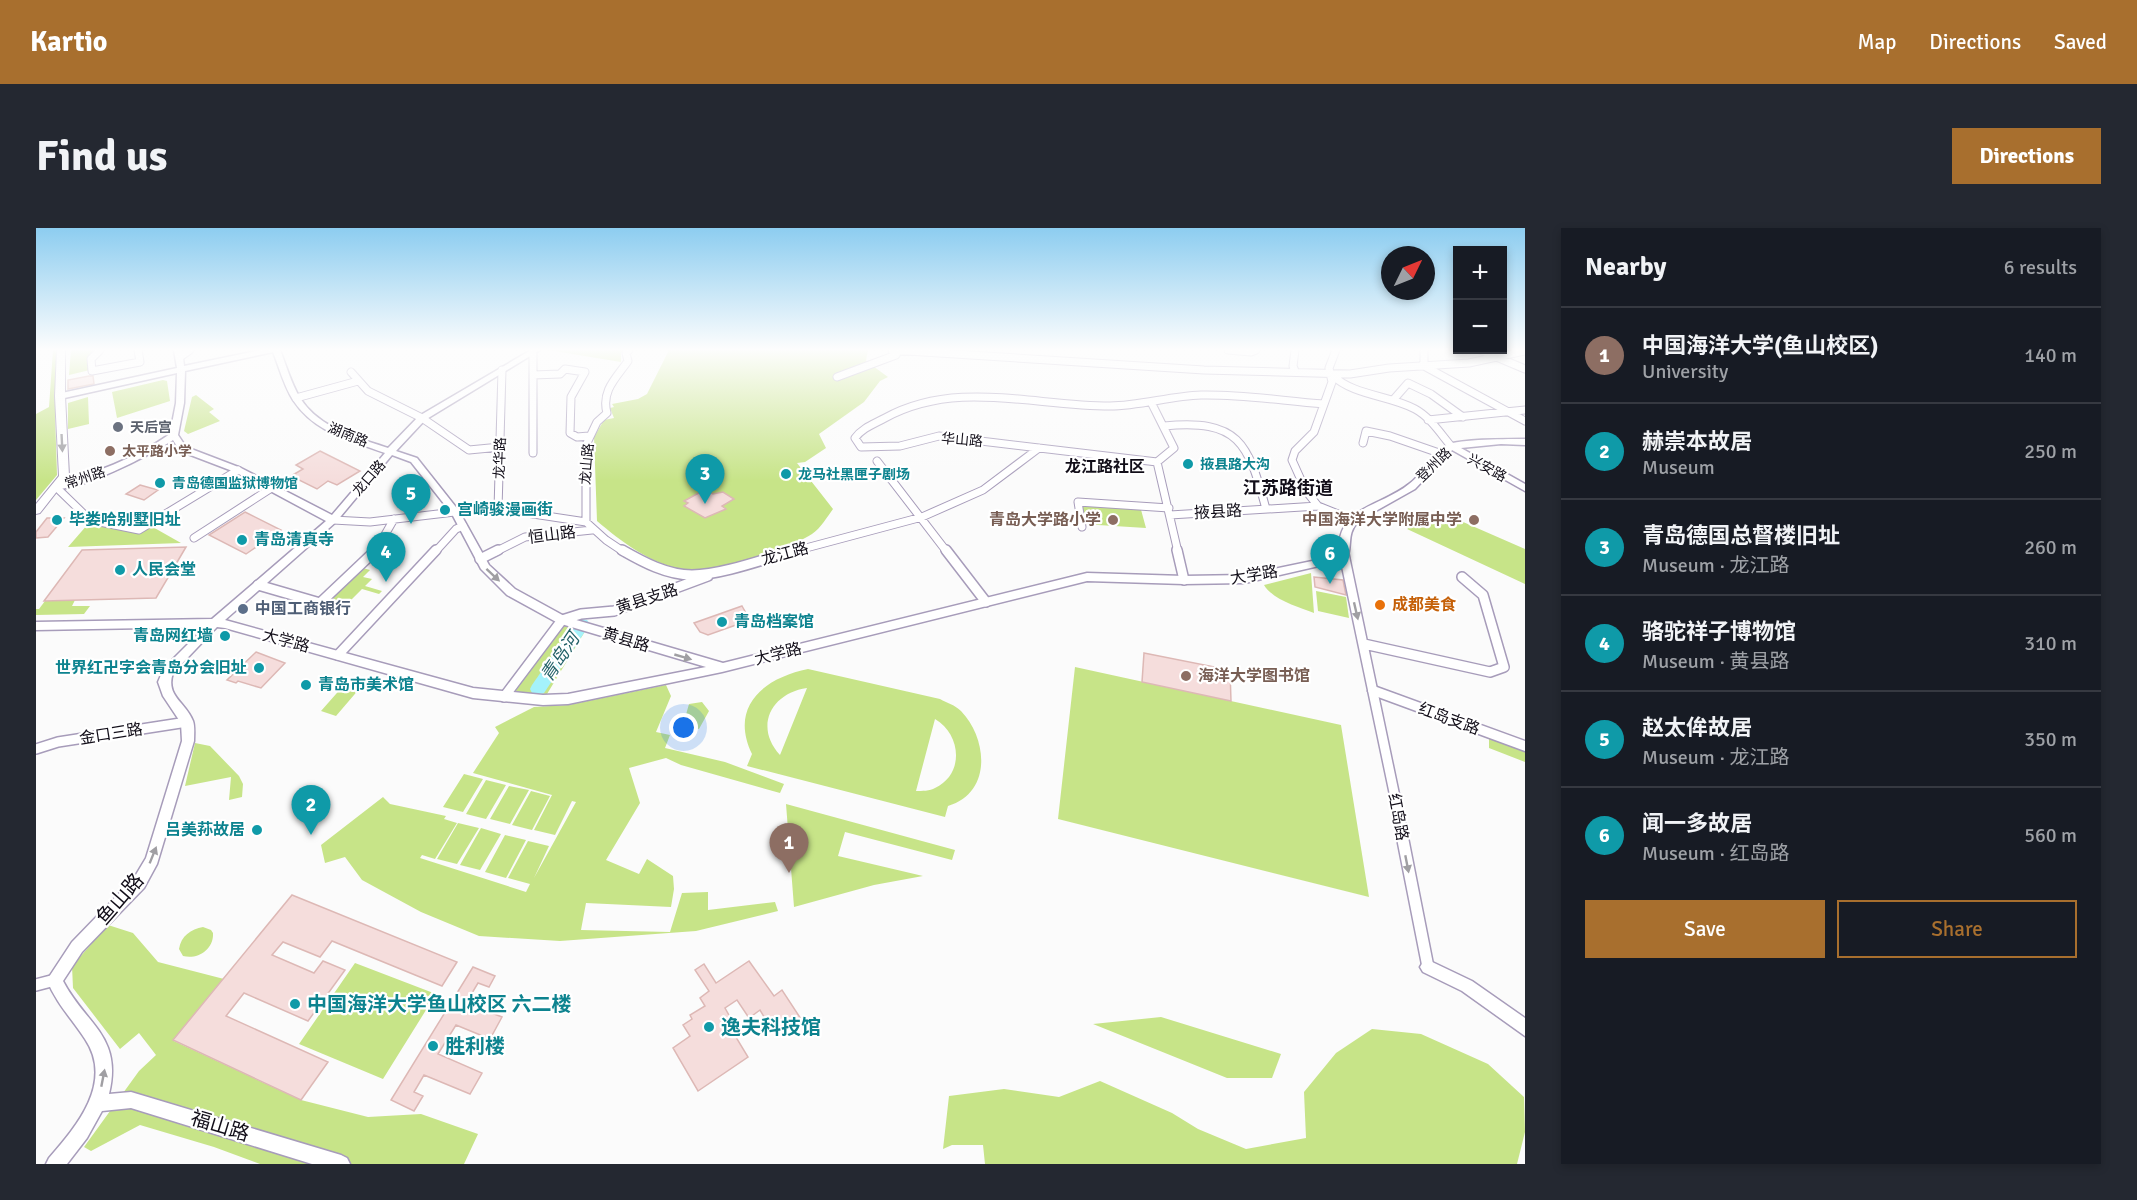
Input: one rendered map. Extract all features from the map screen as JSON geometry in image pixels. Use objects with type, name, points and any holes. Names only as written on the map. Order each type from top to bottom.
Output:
[{"type":"main road","points":[[36,511],[64,476],[60,396],[71,394]]},
{"type":"main road","points":[[182,394],[182,404],[174,435],[183,449],[238,470],[333,520]]},
{"type":"main road","name":"湖南路","points":[[294,394],[315,421],[337,433],[392,451]]},
{"type":"main road","name":"龙口路","points":[[214,624],[333,520],[405,434],[422,418],[463,394]]},
{"type":"main road","name":"常州路","points":[[56,487],[81,481],[148,454],[174,435]]},
{"type":"main road","name":"登州路","points":[[1353,520],[1412,487],[1451,446],[1501,441],[1525,442]]},
{"type":"main road","name":"兴安路","points":[[1451,446],[1525,488]]},
{"type":"main road","name":"黄县路","points":[[392,451],[414,460],[456,513],[485,567],[511,592],[562,620],[722,668]]},
{"type":"main road","points":[[1344,554],[1342,546],[1353,520]]},
{"type":"main road","name":"大学路","points":[[36,632],[142,630],[225,624],[472,693],[543,700],[579,698],[722,668],[1087,577],[1245,579],[1319,563],[1344,554]]},
{"type":"main road","name":"大学路","points":[[36,626],[194,622],[214,624]]},
{"type":"main road","points":[[187,722],[167,693],[164,682],[168,671],[214,624]]},
{"type":"main road","name":"红岛支路","points":[[1374,691],[1525,746]]},
{"type":"main road","name":"鱼山路","points":[[56,980],[77,947],[138,884],[152,860],[188,741],[187,722]]},
{"type":"main road","name":"红岛路","points":[[1428,967],[1467,986],[1525,1028]]},
{"type":"main road","points":[[56,980],[58,990],[91,1032],[106,1066],[98,1103],[63,1160]]},
{"type":"main road","name":"福山路","points":[[98,1103],[131,1100],[340,1164]]},
{"type":"street","points":[[296,398],[312,394]]},
{"type":"street","points":[[373,394],[422,418],[469,450],[500,447]]},
{"type":"street","name":"龙华路","points":[[498,509],[501,394]]},
{"type":"street","points":[[533,394],[533,453]]},
{"type":"street","points":[[573,394],[570,433],[578,437],[589,436]]},
{"type":"street","name":"龙山路","points":[[586,522],[586,456],[589,436],[597,422],[607,413],[604,407],[605,394]]},
{"type":"street","points":[[1328,394],[1314,432],[1295,451],[1292,460],[1306,491],[1318,506],[1353,520]]},
{"type":"street","points":[[1375,394],[1394,399],[1418,411],[1451,446]]},
{"type":"street","points":[[1394,399],[1399,394]]},
{"type":"street","points":[[1430,394],[1463,417]]},
{"type":"street","points":[[1475,394],[1525,421]]},
{"type":"street","points":[[1038,448],[1157,462],[1174,448],[1151,402],[1201,395],[1324,404]]},
{"type":"street","name":"华山路","points":[[1038,448],[939,436],[900,446],[861,447],[855,438],[860,431],[919,402],[938,398],[961,396],[1095,406],[1132,406],[1151,402]]},
{"type":"street","points":[[1428,420],[1525,410]]},
{"type":"street","name":"掖县路","points":[[1164,426],[1203,424],[1225,430],[1248,450],[1266,509]]},
{"type":"street","points":[[1363,443],[1366,431],[1390,436],[1442,454]]},
{"type":"street","name":"龙江路","points":[[586,522],[592,530],[657,569],[690,575],[718,571],[922,517],[983,490],[1038,448]]},
{"type":"street","points":[[877,462],[986,602]]},
{"type":"street","name":"掖县路","points":[[1157,462],[1184,580]]},
{"type":"street","name":"常州路","points":[[56,487],[90,520],[139,530],[238,470]]},
{"type":"street","points":[[194,538],[273,488]]},
{"type":"street","points":[[1082,527],[1078,502],[1169,511]]},
{"type":"street","name":"掖县路","points":[[1169,511],[1318,506]]},
{"type":"street","points":[[333,520],[347,522],[394,519],[498,509],[529,511],[563,520],[586,522]]},
{"type":"street","points":[[258,585],[320,603],[373,555],[394,519]]},
{"type":"street","points":[[338,655],[456,529],[463,526]]},
{"type":"street","name":"恒山路","points":[[480,559],[525,537],[592,530]]},
{"type":"street","name":"红岛路","points":[[1344,554],[1374,691],[1428,967]]},
{"type":"street","name":"黄县支路","points":[[562,620],[581,614],[614,611],[693,583],[718,571]]},
{"type":"street","points":[[1364,644],[1490,672],[1503,667],[1483,595],[1462,577]]},
{"type":"street","points":[[504,697],[562,620]]},
{"type":"street","name":"金口三路","points":[[37,751],[58,742],[187,722]]},
{"type":"street","points":[[36,985],[56,980]]},
{"type":"green space","points":[[50,394],[56,394],[57,475],[36,500],[36,414],[49,407]]},
{"type":"green space","points":[[112,394],[169,394],[170,401],[117,418]]},
{"type":"green space","points":[[647,394],[870,394],[864,402],[819,434],[826,448],[805,462],[797,463],[833,509],[815,532],[768,553],[727,565],[692,570],[657,562],[626,544],[597,521],[594,437],[604,420],[614,418],[610,408],[614,407],[612,404],[638,399]]},
{"type":"green space","points":[[196,395],[214,409],[209,412],[220,421],[188,434],[184,431],[192,397]]},
{"type":"green space","points":[[88,397],[89,424],[68,429],[68,403]]},
{"type":"green space","points":[[1078,502],[1140,506],[1146,528],[1082,524]]},
{"type":"green space","points":[[1438,511],[1525,549],[1525,584],[1407,529]]},
{"type":"green space","points":[[88,524],[139,533],[151,526],[181,543],[68,547]]},
{"type":"green space","points":[[363,568],[370,570],[363,577],[372,579],[365,586],[382,591],[379,594],[362,589],[347,604],[330,599]]},
{"type":"green space","points":[[1311,573],[1314,613],[1280,599],[1264,585]]},
{"type":"green space","points":[[1316,591],[1346,597],[1349,618],[1318,611]]},
{"type":"green space","points":[[75,600],[72,606],[90,606],[84,614],[36,615],[36,609],[39,609],[45,601]]},
{"type":"green space","points":[[563,622],[584,633],[547,694],[515,692]]},
{"type":"green space","points":[[1075,667],[1341,725],[1369,897],[1058,819]]},
{"type":"green space","points":[[808,669],[940,699],[956,707],[970,723],[977,736],[980,750],[979,778],[972,790],[962,799],[948,806],[945,817],[747,766],[752,754],[746,737],[745,722],[748,708],[765,687],[792,673]],"holes":[[[807,688],[780,755],[768,733],[770,713],[784,697],[794,691]],[[935,719],[950,734],[956,754],[955,764],[945,782],[931,790],[916,791]]]},
{"type":"green space","points":[[351,677],[366,681],[336,716],[321,711]]},
{"type":"green space","points":[[666,685],[671,696],[656,732],[670,735],[665,748],[725,762],[784,784],[780,793],[681,765],[666,758],[629,768],[640,803],[606,860],[639,874],[647,859],[673,876],[674,889],[671,907],[586,903],[581,930],[670,932],[682,893],[708,892],[708,910],[775,902],[778,911],[696,931],[560,941],[479,936],[421,912],[362,880],[345,857],[325,863],[321,845],[383,797],[390,804],[446,816],[444,819],[457,823],[435,859],[422,855],[420,858],[526,892],[530,884],[508,878],[528,841],[549,846],[534,878],[576,802],[572,801],[555,835],[534,830],[552,795],[473,773],[499,733],[495,727],[534,707],[568,705]]},
{"type":"green space","points":[[702,702],[709,711],[699,729],[683,725],[689,704]]},
{"type":"green space","points":[[1489,738],[1525,751],[1525,762],[1489,748]]},
{"type":"green space","points":[[195,743],[210,746],[239,776],[243,784],[242,797],[229,800],[231,777],[185,786]]},
{"type":"green space","points":[[464,774],[483,779],[463,812],[443,807]]},
{"type":"green space","points":[[486,780],[506,785],[486,819],[466,814]]},
{"type":"green space","points":[[509,786],[529,790],[510,824],[490,819]]},
{"type":"green space","points":[[531,791],[550,796],[532,830],[512,825]]},
{"type":"green space","points":[[786,804],[955,850],[952,860],[845,832],[838,856],[923,876],[874,885],[794,907]]},
{"type":"green space","points":[[458,823],[479,828],[457,864],[437,859]]},
{"type":"green space","points":[[481,828],[501,834],[480,870],[460,865]]},
{"type":"green space","points":[[505,835],[526,840],[506,878],[485,872]]},
{"type":"green space","points":[[108,925],[133,933],[158,962],[224,979],[174,1041],[301,1100],[368,1117],[421,1114],[478,1134],[464,1164],[260,1164],[214,1147],[140,1125],[91,1151],[84,1147],[139,1071],[156,1055],[139,1033],[120,1049],[73,988],[72,966]]},
{"type":"green space","points":[[203,927],[213,933],[211,944],[199,955],[183,956],[179,949],[184,937],[194,929]]},
{"type":"green space","points":[[355,963],[436,994],[383,1079],[299,1044]]},
{"type":"green space","points":[[1161,1017],[1281,1054],[1272,1078],[1227,1078],[1093,1024]]},
{"type":"green space","points":[[1372,1029],[1421,1034],[1488,1064],[1524,1097],[1525,1132],[1517,1164],[985,1164],[983,1145],[952,1145],[943,1149],[949,1096],[1004,1089],[1059,1097],[1100,1081],[1172,1113],[1198,1129],[1246,1149],[1306,1138],[1304,1092],[1336,1053]]},
{"type":"building","points":[[320,451],[360,471],[337,485],[328,481],[317,489],[291,476],[303,469],[296,465]]},
{"type":"building","points":[[140,485],[158,490],[144,500],[126,494]]},
{"type":"building","points":[[706,489],[713,494],[723,492],[734,499],[722,506],[726,509],[705,518],[684,506],[688,503],[684,501]]},
{"type":"building","points":[[245,512],[281,530],[246,554],[209,535]]},
{"type":"building","points":[[47,518],[64,518],[48,537],[36,538],[36,532]]},
{"type":"building","name":"人民会堂","points":[[186,547],[156,598],[44,601],[82,550]]},
{"type":"building","points":[[1314,577],[1343,580],[1346,595],[1315,587]]},
{"type":"building","name":"青岛档案馆","points":[[742,606],[750,620],[708,635],[700,632],[694,623]]},
{"type":"building","name":"世界红卍字会青岛分会旧址","points":[[256,652],[285,663],[261,688],[227,680]]},
{"type":"building","name":"海洋大学图书馆","points":[[1144,653],[1230,670],[1231,701],[1142,682]]},
{"type":"building","name":"中国海洋大学鱼山校区 六二楼","points":[[292,895],[457,962],[442,986],[332,941],[320,957],[283,942],[272,955],[314,973],[323,961],[345,970],[308,1021],[244,993],[226,1016],[328,1062],[301,1100],[173,1040]]},
{"type":"building","name":"逸夫科技馆","points":[[749,961],[774,996],[782,990],[801,1019],[787,1029],[784,1024],[773,1032],[760,1010],[749,1018],[737,1000],[725,1008],[735,1026],[731,1029],[748,1057],[698,1091],[673,1048],[690,1036],[683,1025],[692,1019],[690,1015],[705,1006],[700,998],[709,991],[695,970],[704,964],[716,983]]},
{"type":"building","name":"胜利楼","points":[[473,967],[495,976],[489,987],[478,983],[466,1003],[502,1017],[490,1039],[456,1025],[438,1054],[482,1073],[470,1094],[424,1075],[414,1092],[423,1096],[414,1111],[391,1100]]},
{"type":"waterway","name":"青岛河","points":[[538,689],[582,624]]},
{"type":"place","name":"天后宫","points":[[118,427]]},
{"type":"place","name":"太平路小学","points":[[110,451]]},
{"type":"place","name":"掖县路大沟","points":[[1188,464]]},
{"type":"place","name":"龙马社黑匣子剧场","points":[[786,474]]},
{"type":"place","name":"青岛德国监狱博物馆","points":[[160,483]]},
{"type":"place","name":"青岛德国总督楼旧址","points":[[705,504]]},
{"type":"place","name":"宫崎骏漫画街","points":[[445,510]]},
{"type":"place","name":"毕娄哈别墅旧址","points":[[57,520]]},
{"type":"place","name":"青岛大学路小学","points":[[1113,520]]},
{"type":"place","name":"中国海洋大学附属中学","points":[[1474,520]]},
{"type":"place","name":"赵太侔故居","points":[[411,524]]},
{"type":"place","name":"青岛清真寺","points":[[242,540]]},
{"type":"place","name":"人民会堂","points":[[120,570]]},
{"type":"place","name":"骆驼祥子博物馆","points":[[386,582]]},
{"type":"place","name":"闻一多故居","points":[[1330,584]]},
{"type":"place","name":"成都美食","points":[[1380,605]]},
{"type":"place","name":"中国工商银行","points":[[243,609]]},
{"type":"place","name":"青岛档案馆","points":[[722,622]]},
{"type":"place","name":"青岛网红墙","points":[[225,636]]},
{"type":"place","name":"世界红卍字会青岛分会旧址","points":[[259,668]]},
{"type":"place","name":"海洋大学图书馆","points":[[1186,676]]},
{"type":"place","name":"青岛市美术馆","points":[[306,685]]},
{"type":"place","name":"吕美荪故居","points":[[257,830]]},
{"type":"place","name":"赫崇本故居","points":[[311,835]]},
{"type":"place","name":"中国海洋大学(鱼山校区)","points":[[789,873]]},
{"type":"place","name":"中国海洋大学鱼山校区 六二楼","points":[[295,1004]]},
{"type":"place","name":"逸夫科技馆","points":[[709,1027]]},
{"type":"place","name":"胜利楼","points":[[433,1046]]},
{"type":"district","name":"龙江路社区","points":[[1105,467]]},
{"type":"district","name":"江苏路街道","points":[[1288,488]]}]
